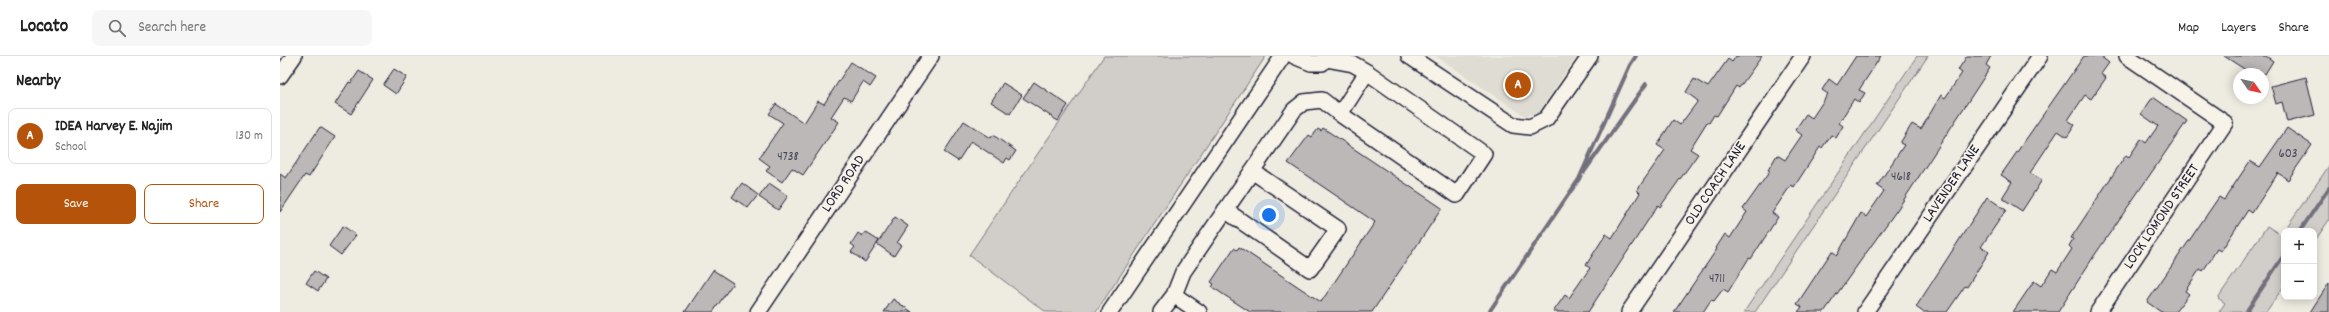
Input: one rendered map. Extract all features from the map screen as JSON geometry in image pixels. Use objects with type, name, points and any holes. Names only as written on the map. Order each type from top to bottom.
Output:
[{"type":"street","points":[[280,76],[294,56]]},
{"type":"street","name":"LORD ROAD","points":[[758,312],[931,56]]},
{"type":"street","points":[[1110,312],[1283,56]]},
{"type":"street","points":[[1161,312],[1174,295],[1183,272],[1225,210],[1294,110],[1304,102],[1322,100],[1457,195],[1484,154],[1367,72],[1353,64],[1326,57],[1317,64],[1294,56]]},
{"type":"street","points":[[1409,56],[1513,125],[1530,127],[1546,119],[1590,56]]},
{"type":"street","name":"OLD COACH LANE","points":[[1629,312],[1803,56]]},
{"type":"street","name":"LAVENDER LANE","points":[[1865,312],[2040,56]]},
{"type":"street","name":"LOCK LOMOND STREET","points":[[2098,312],[2225,123],[2127,56]]},
{"type":"street","points":[[1340,114],[1367,72]]},
{"type":"street","points":[[1225,210],[1310,269],[1338,229],[1252,171]]},
{"type":"street","points":[[1174,295],[1199,312]]},
{"type":"shaded area","points":[[1104,56],[1266,56],[1096,312],[1046,312],[969,255]]},
{"type":"shaded area","points":[[1436,56],[1577,56],[1538,113],[1525,116]]},
{"type":"shaded area","points":[[1917,56],[1928,56],[1755,312],[1744,312]]},
{"type":"shaded area","points":[[2329,166],[2329,220],[2317,238],[2317,228],[2286,228]]},
{"type":"shaded area","points":[[2267,226],[2281,235],[2281,290],[2266,312],[2219,312],[2225,303],[2218,298]]},
{"type":"building","points":[[1736,56],[1762,56],[1739,88],[1736,86],[1717,116],[1714,115],[1709,123],[1707,122],[1690,149],[1698,154],[1660,207],[1658,205],[1588,312],[1553,312],[1565,295],[1569,298],[1590,268],[1586,265],[1606,234],[1612,238],[1640,193],[1637,190],[1665,150],[1657,145],[1673,120],[1680,125],[1698,101],[1686,92],[1694,79],[1708,87],[1728,59],[1732,62]]},
{"type":"building","points":[[1856,56],[1881,56],[1859,90],[1865,93],[1859,103],[1854,99],[1839,123],[1843,126],[1836,138],[1831,135],[1822,148],[1820,147],[1794,187],[1791,185],[1772,213],[1778,217],[1751,259],[1749,258],[1728,292],[1723,289],[1714,301],[1711,300],[1703,312],[1674,312],[1717,249],[1716,248],[1725,234],[1730,238],[1747,212],[1743,209],[1770,171],[1768,170],[1777,155],[1785,160],[1802,135],[1795,130],[1806,114],[1812,118],[1828,94],[1822,90],[1829,79],[1837,85]]},
{"type":"building","points":[[1967,56],[1991,56],[1986,65],[1990,68],[1899,207],[1824,312],[1798,312],[1802,307],[1797,304],[1832,251],[1837,255],[1861,213],[1866,217],[1884,191],[1877,186],[1904,145],[1900,143],[1912,124],[1921,129],[1941,95],[1945,98],[1962,73],[1958,70]]},
{"type":"building","points":[[2084,56],[2100,56],[2109,63],[2101,74],[2106,78],[2091,99],[2085,95],[2068,120],[2075,125],[2067,137],[2058,131],[2030,173],[2042,180],[2022,211],[2002,198],[2012,182],[2001,175]]},
{"type":"building","points":[[2224,56],[2266,56],[2273,61],[2269,68],[2243,68]]},
{"type":"building","points":[[851,62],[876,78],[870,87],[863,82],[851,101],[844,97],[831,117],[839,122],[803,175],[792,168],[782,182],[766,171],[770,166],[759,158],[783,123],[769,114],[776,104],[804,123],[818,101],[824,104]]},
{"type":"building","points":[[394,69],[407,77],[396,94],[383,85]]},
{"type":"building","points":[[359,71],[373,80],[351,114],[335,104],[349,82],[351,83]]},
{"type":"building","points":[[2306,77],[2315,115],[2287,122],[2282,102],[2276,104],[2271,86]]},
{"type":"building","points":[[1034,82],[1068,105],[1058,121],[1023,98]]},
{"type":"building","points":[[1003,83],[1022,95],[1010,114],[991,102]]},
{"type":"building","points":[[2153,97],[2187,121],[2094,256],[2058,312],[2013,312],[2034,281],[2041,286],[2052,269],[2057,272],[2072,249],[2069,246],[2073,239],[2071,238],[2126,155],[2129,157],[2141,139],[2146,143],[2158,126],[2141,114]]},
{"type":"building","points":[[964,121],[991,138],[993,135],[1016,151],[1010,160],[1007,158],[1004,163],[971,141],[958,161],[944,152]]},
{"type":"building","points":[[320,127],[335,137],[309,177],[305,175],[280,212],[280,174],[286,178]]},
{"type":"building","points":[[1323,128],[1442,208],[1372,312],[1250,312],[1212,287],[1214,284],[1211,282],[1234,248],[1237,250],[1239,247],[1321,302],[1375,222],[1288,163],[1309,135],[1312,137],[1318,129],[1321,131]]},
{"type":"building","points":[[2287,128],[2312,145],[2288,180],[2278,173],[2252,213],[2248,210],[2221,251],[2217,249],[2203,271],[2200,269],[2185,291],[2189,294],[2175,312],[2161,312],[2147,302],[2219,197],[2224,200],[2250,161],[2260,167]]},
{"type":"building","points":[[742,183],[758,195],[748,208],[732,197]]},
{"type":"building","points":[[769,183],[788,196],[778,210],[759,197]]},
{"type":"building","points":[[1987,197],[2006,210],[1981,247],[1989,252],[1967,287],[1965,286],[1947,312],[1923,312],[1916,307]]},
{"type":"building","points":[[895,217],[908,226],[897,243],[901,245],[894,256],[877,244]]},
{"type":"building","points":[[343,226],[356,235],[341,255],[329,246]]},
{"type":"building","points":[[865,232],[879,241],[865,262],[851,252],[855,247],[851,244],[858,233],[862,236]]},
{"type":"building","points":[[713,270],[733,283],[713,312],[685,312]]},
{"type":"building","points":[[314,271],[326,279],[318,291],[306,283]]},
{"type":"building","points":[[2329,283],[2329,312],[2310,312]]},
{"type":"building","points":[[893,299],[912,312],[884,312]]},
{"type":"waterway","points":[[1489,312],[1579,179],[1630,65],[1636,56]]},
{"type":"waterway","points":[[1584,172],[1646,84]]},
{"type":"waterway","points":[[2302,228],[2329,188]]},
{"type":"waterway","points":[[2246,312],[2281,260]]},
{"type":"place","name":"IDEA Harvey E. Najim","points":[[1518,85]]}]
